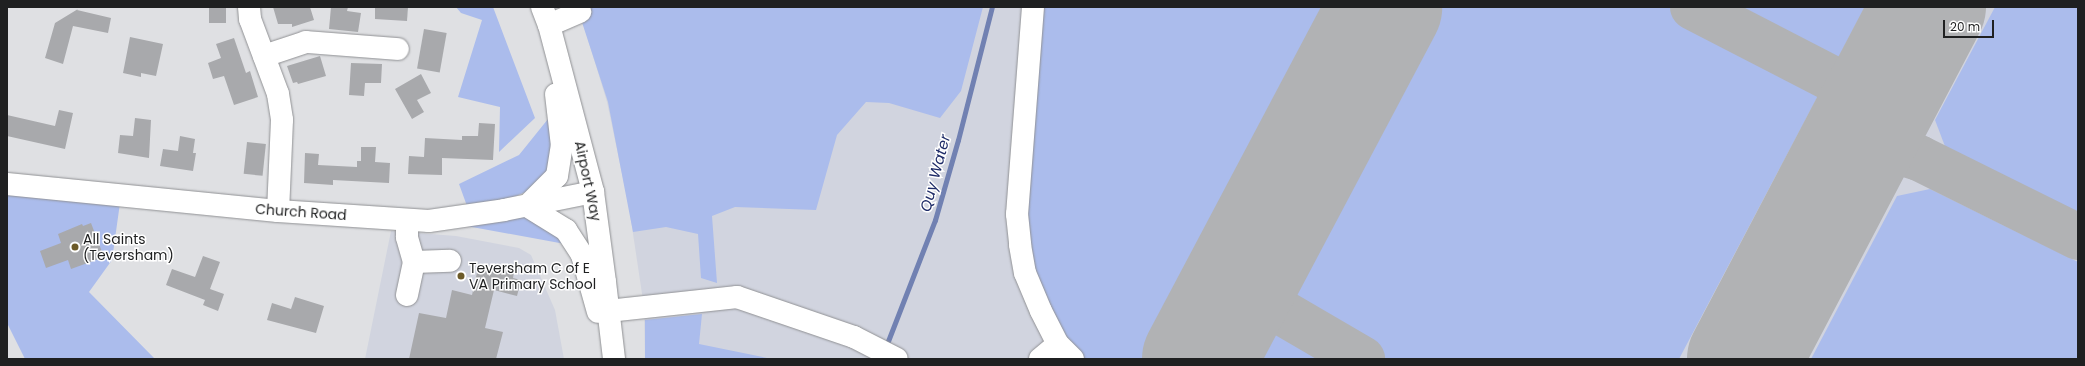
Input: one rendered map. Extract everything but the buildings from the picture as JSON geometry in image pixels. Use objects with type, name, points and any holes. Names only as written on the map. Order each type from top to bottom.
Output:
[{"type":"street","points":[[249,7],[250,19],[278,94],[282,120],[278,211]]},
{"type":"street","points":[[1033,7],[1017,214],[1020,245],[1025,273],[1058,344],[1073,359]]},
{"type":"street","points":[[580,12],[545,16],[562,146],[557,176],[527,206],[566,230],[582,255],[612,359]]},
{"type":"street","name":"Airport Way","points":[[545,16],[593,192],[608,310],[612,359]]},
{"type":"street","points":[[264,56],[306,42],[398,49]]},
{"type":"street","name":"Church Road","points":[[7,184],[278,211],[430,221],[527,206],[593,192]]},
{"type":"street","points":[[407,220],[407,237],[414,262],[407,295]]},
{"type":"street","points":[[414,262],[450,261]]},
{"type":"street","points":[[608,310],[737,297],[854,337],[897,359]]},
{"type":"street","points":[[1040,359],[1058,344]]},
{"type":"shaded area","points":[[456,7],[493,7],[535,118],[499,152],[500,107],[458,97],[482,20],[461,13]]},
{"type":"shaded area","points":[[577,7],[983,7],[961,91],[940,118],[889,103],[866,102],[837,135],[816,210],[735,207],[712,216],[717,283],[701,278],[698,234],[666,227],[633,232],[608,102]]},
{"type":"shaded area","points":[[578,7],[2078,7],[2078,359],[645,359],[644,307],[629,207],[607,102]]},
{"type":"shaded area","points":[[1038,7],[1865,7],[1679,359],[1081,359],[1043,305],[1021,210]]},
{"type":"shaded area","points":[[1995,7],[2078,7],[2078,215],[1946,149],[1935,120]]},
{"type":"shaded area","points":[[548,119],[553,155],[546,176],[533,189],[511,198],[467,206],[459,184],[519,155]]},
{"type":"shaded area","points":[[1930,189],[2078,262],[2078,359],[1811,359],[1897,196]]},
{"type":"shaded area","points":[[7,193],[120,203],[112,260],[89,292],[155,359],[25,359],[7,323]]},
{"type":"shaded area","points":[[520,216],[540,220],[565,244],[461,225]]},
{"type":"shaded area","name":"Teversham C of E VA Primary School","points":[[391,231],[456,236],[519,248],[531,255],[555,310],[564,359],[365,359]]},
{"type":"shaded area","points":[[702,314],[699,344],[772,359],[645,359],[645,320]]},
{"type":"waterway","name":"Quy Water","points":[[888,341],[935,220],[958,140],[992,7]]},
{"type":"taxiway","points":[[1693,7],[1879,103]]},
{"type":"taxiway","points":[[1896,70],[1888,95],[1890,119],[1898,134]]},
{"type":"taxiway","points":[[1831,192],[1847,169],[1870,155],[1896,151],[1919,158],[2078,237]]},
{"type":"taxiway","points":[[1237,286],[1362,359]]},
{"type":"runway","points":[[1199,359],[1385,7]]},
{"type":"runway","points":[[1744,359],[1929,7]]},
{"type":"place","name":"All Saints (Teversham)","points":[[75,247]]},
{"type":"place","name":"Teversham C of E VA Primary School","points":[[461,276]]}]
